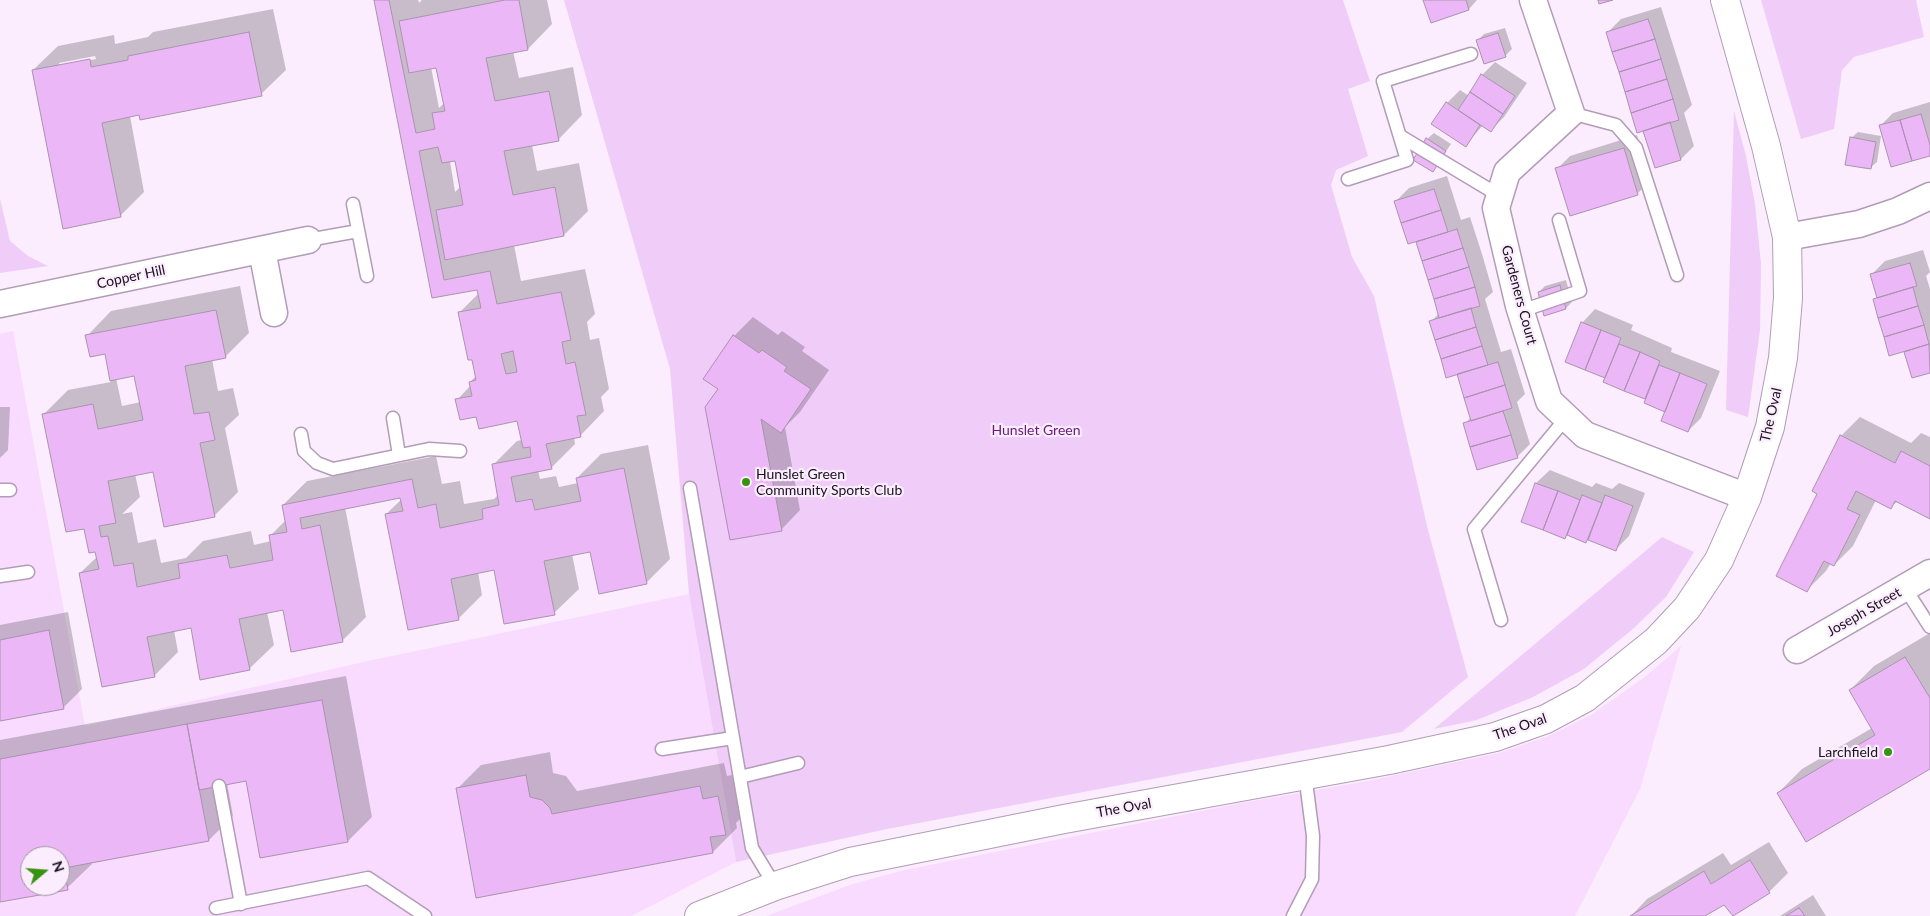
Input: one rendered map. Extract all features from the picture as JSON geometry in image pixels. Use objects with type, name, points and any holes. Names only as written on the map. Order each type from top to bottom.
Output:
[{"type":"street","points":[[1533,0],[1570,113]]},
{"type":"street","name":"The Oval","points":[[699,916],[775,886],[850,862],[1064,819],[1389,760],[1495,737],[1546,719],[1585,698],[1656,641],[1687,608],[1719,560],[1747,497],[1770,427],[1783,358],[1788,298],[1787,237],[1766,146],[1725,0]]},
{"type":"street","name":"Gardeners Court","points":[[1570,113],[1507,172],[1496,208],[1521,311],[1549,401],[1585,435],[1747,497]]},
{"type":"street","points":[[1787,237],[1859,224],[1898,211],[1930,196]]},
{"type":"street","name":"Copper Hill","points":[[0,304],[308,240]]},
{"type":"street","points":[[262,250],[274,313]]},
{"type":"street","name":"Joseph Street","points":[[1797,650],[1930,573]]},
{"type":"lane","points":[[1348,179],[1407,160],[1383,81],[1471,54]]},
{"type":"lane","points":[[1570,113],[1616,125],[1636,148],[1677,275]]},
{"type":"lane","points":[[1400,136],[1500,196]]},
{"type":"lane","points":[[353,204],[367,276]]},
{"type":"lane","points":[[1521,311],[1580,291],[1559,220]]},
{"type":"lane","points":[[308,240],[358,231]]},
{"type":"lane","points":[[1501,620],[1474,529],[1567,417]]},
{"type":"lane","points":[[393,418],[400,455]]},
{"type":"lane","points":[[301,434],[304,451],[317,463],[333,469],[430,449],[460,451]]},
{"type":"lane","points":[[690,488],[752,848],[775,886]]},
{"type":"lane","points":[[0,576],[28,572]]},
{"type":"lane","points":[[1905,588],[1930,627]]},
{"type":"lane","points":[[662,749],[733,738]]},
{"type":"lane","points":[[740,777],[798,763]]},
{"type":"lane","points":[[1293,916],[1312,879],[1313,836],[1305,774]]},
{"type":"lane","points":[[219,786],[241,904]]},
{"type":"lane","points":[[216,908],[368,878],[425,916]]},
{"type":"shaded area","points":[[13,331],[85,726],[368,661],[689,594],[736,862],[631,916],[0,916],[0,334]]},
{"type":"shaded area","points":[[1681,646],[1640,789],[1575,916],[766,916],[853,884],[905,870],[1247,802],[1368,781],[1499,753],[1549,736],[1591,715],[1645,677]]},
{"type":"green space","name":"Hunslet Green","points":[[564,0],[1343,0],[1370,81],[1348,89],[1368,156],[1336,170],[1331,185],[1352,257],[1374,296],[1428,530],[1468,677],[1402,732],[887,829],[736,862],[689,594],[670,369]]},
{"type":"green space","points":[[1761,0],[1916,0],[1924,37],[1854,57],[1842,70],[1834,129],[1801,139]]},
{"type":"green space","points":[[1734,111],[1746,156],[1755,204],[1761,264],[1760,330],[1748,417],[1726,410]]},
{"type":"green space","points":[[0,199],[10,241],[28,256],[48,266],[0,273]]},
{"type":"green space","points":[[1662,537],[1694,552],[1666,597],[1634,628],[1584,669],[1533,697],[1477,720],[1434,729]]},
{"type":"building","points":[[374,0],[389,0],[416,133],[435,129],[432,113],[445,111],[436,68],[409,73],[399,21],[505,0],[519,0],[528,50],[486,58],[495,101],[549,91],[559,141],[504,151],[513,195],[555,187],[564,236],[445,260],[436,210],[463,205],[455,161],[442,163],[438,147],[419,151],[444,280],[490,271],[497,304],[561,292],[571,340],[562,342],[566,364],[575,362],[586,415],[577,416],[581,437],[546,444],[552,469],[511,477],[516,502],[532,499],[535,510],[581,501],[576,478],[624,468],[647,584],[599,594],[590,552],[544,561],[555,615],[504,624],[494,570],[451,579],[459,620],[408,630],[385,514],[403,511],[400,498],[300,518],[302,529],[320,525],[343,642],[291,652],[283,610],[239,619],[250,670],[200,680],[191,628],[147,637],[155,677],[102,687],[79,573],[99,569],[95,552],[89,553],[84,529],[66,532],[42,414],[93,404],[98,429],[143,420],[134,376],[110,381],[105,354],[90,357],[85,335],[216,310],[226,358],[185,366],[194,414],[209,412],[215,440],[200,443],[215,517],[164,527],[153,472],[108,481],[116,523],[99,526],[101,537],[108,536],[114,566],[133,563],[137,587],[180,578],[178,564],[227,555],[230,568],[273,560],[269,535],[287,532],[282,505],[412,479],[418,508],[436,504],[440,528],[483,519],[482,509],[499,505],[492,464],[531,457],[530,447],[523,448],[517,421],[479,429],[476,417],[460,420],[455,399],[472,396],[469,382],[476,380],[472,360],[468,360],[458,312],[481,308],[477,290],[432,298]],"holes":[[[513,351],[517,372],[506,374],[501,354]]]},
{"type":"building","points":[[1423,0],[1466,0],[1469,10],[1431,23]]},
{"type":"building","points":[[1598,0],[1613,0],[1599,4]]},
{"type":"building","points":[[1648,19],[1655,39],[1612,52],[1606,32]]},
{"type":"building","points":[[249,32],[262,96],[140,120],[139,115],[102,123],[121,217],[63,229],[32,70],[90,59],[91,67],[128,60],[128,56]]},
{"type":"building","points":[[1498,33],[1506,57],[1484,64],[1476,40]]},
{"type":"building","points":[[1655,39],[1661,59],[1619,72],[1612,52]]},
{"type":"building","points":[[1661,59],[1667,79],[1625,92],[1619,72]]},
{"type":"building","points":[[1481,74],[1515,96],[1503,114],[1470,92]]},
{"type":"building","points":[[1667,79],[1673,99],[1631,113],[1625,92]]},
{"type":"building","points":[[1470,92],[1503,114],[1491,132],[1458,110]]},
{"type":"building","points":[[1673,99],[1679,120],[1637,133],[1631,113]]},
{"type":"building","points":[[1446,102],[1480,125],[1466,147],[1431,124]]},
{"type":"building","points":[[1921,114],[1930,145],[1930,156],[1912,161],[1900,120]]},
{"type":"building","points":[[1900,120],[1912,161],[1891,167],[1879,125]]},
{"type":"building","points":[[1670,122],[1681,160],[1655,168],[1643,131]]},
{"type":"building","points":[[1850,137],[1876,142],[1871,169],[1845,165]]},
{"type":"building","points":[[1426,138],[1446,151],[1433,172],[1413,160]]},
{"type":"building","points":[[1624,148],[1638,195],[1570,216],[1555,168]]},
{"type":"building","points":[[1434,189],[1441,210],[1401,223],[1394,201]]},
{"type":"building","points":[[1441,210],[1448,232],[1408,244],[1401,223]]},
{"type":"building","points":[[1457,229],[1463,248],[1422,261],[1416,242]]},
{"type":"building","points":[[1463,248],[1469,267],[1428,280],[1422,261]]},
{"type":"building","points":[[1910,263],[1917,286],[1877,298],[1870,274]]},
{"type":"building","points":[[1469,267],[1475,287],[1434,299],[1428,280]]},
{"type":"building","points":[[1560,285],[1566,309],[1544,316],[1538,292]]},
{"type":"building","points":[[1475,287],[1480,306],[1439,318],[1434,299]]},
{"type":"building","points":[[1913,287],[1918,306],[1878,318],[1873,299]]},
{"type":"building","points":[[1918,306],[1924,325],[1884,337],[1878,318]]},
{"type":"building","points":[[1471,308],[1476,327],[1435,340],[1429,321]]},
{"type":"building","points":[[1581,322],[1601,330],[1585,370],[1565,362]]},
{"type":"building","points":[[1924,325],[1929,344],[1889,356],[1884,337]]},
{"type":"building","points":[[1476,327],[1482,346],[1441,359],[1435,340]]},
{"type":"building","points":[[1601,330],[1621,338],[1605,378],[1585,370]]},
{"type":"building","name":"Hunslet Green Community Sports Club","points":[[733,335],[759,353],[762,350],[787,367],[784,371],[811,389],[781,433],[761,419],[782,531],[730,540],[705,407],[718,389],[703,379]]},
{"type":"building","points":[[1619,344],[1640,352],[1624,391],[1603,382]]},
{"type":"building","points":[[1929,344],[1930,373],[1912,378],[1904,352]]},
{"type":"building","points":[[1482,346],[1488,365],[1446,378],[1441,359]]},
{"type":"building","points":[[1640,352],[1660,361],[1645,399],[1624,391]]},
{"type":"building","points":[[1498,362],[1505,385],[1464,398],[1457,374]]},
{"type":"building","points":[[1659,365],[1680,373],[1665,412],[1644,403]]},
{"type":"building","points":[[1680,373],[1707,384],[1688,432],[1661,421]]},
{"type":"building","points":[[1505,385],[1512,408],[1471,421],[1464,398]]},
{"type":"building","points":[[1503,411],[1511,435],[1470,447],[1463,423]]},
{"type":"building","points":[[1511,435],[1518,458],[1477,470],[1470,447]]},
{"type":"building","points":[[1840,435],[1895,463],[1901,451],[1930,466],[1930,519],[1895,501],[1891,509],[1856,491],[1847,509],[1860,515],[1834,566],[1824,561],[1807,592],[1776,576],[1817,494],[1812,491]]},
{"type":"building","points":[[1535,483],[1558,491],[1543,530],[1521,522]]},
{"type":"building","points":[[1558,491],[1580,500],[1565,539],[1543,530]]},
{"type":"building","points":[[1582,495],[1602,503],[1586,543],[1567,535]]},
{"type":"building","points":[[1605,495],[1633,506],[1616,551],[1588,540]]},
{"type":"building","points":[[49,630],[64,709],[0,721],[0,640]]},
{"type":"building","name":"Larchfield","points":[[1905,657],[1930,698],[1930,769],[1806,842],[1777,793],[1875,735],[1849,690]]},
{"type":"building","points":[[322,700],[348,842],[260,858],[246,781],[199,790],[187,724]]},
{"type":"building","points":[[187,724],[209,841],[70,867],[70,846],[20,846],[20,896],[34,896],[0,902],[0,759]]},
{"type":"building","points":[[526,775],[530,797],[542,800],[550,808],[552,814],[700,786],[703,799],[718,796],[726,835],[710,837],[713,853],[476,898],[456,788]]},
{"type":"building","points":[[1750,860],[1770,893],[1733,916],[1724,905],[1705,916],[1630,916],[1704,871],[1711,884]]},
{"type":"building","points":[[1799,908],[1805,916],[1786,916]]},
{"type":"place","name":"Hunslet Green Community Sports Club","points":[[746,482]]},
{"type":"place","name":"Larchfield","points":[[1888,752]]}]
